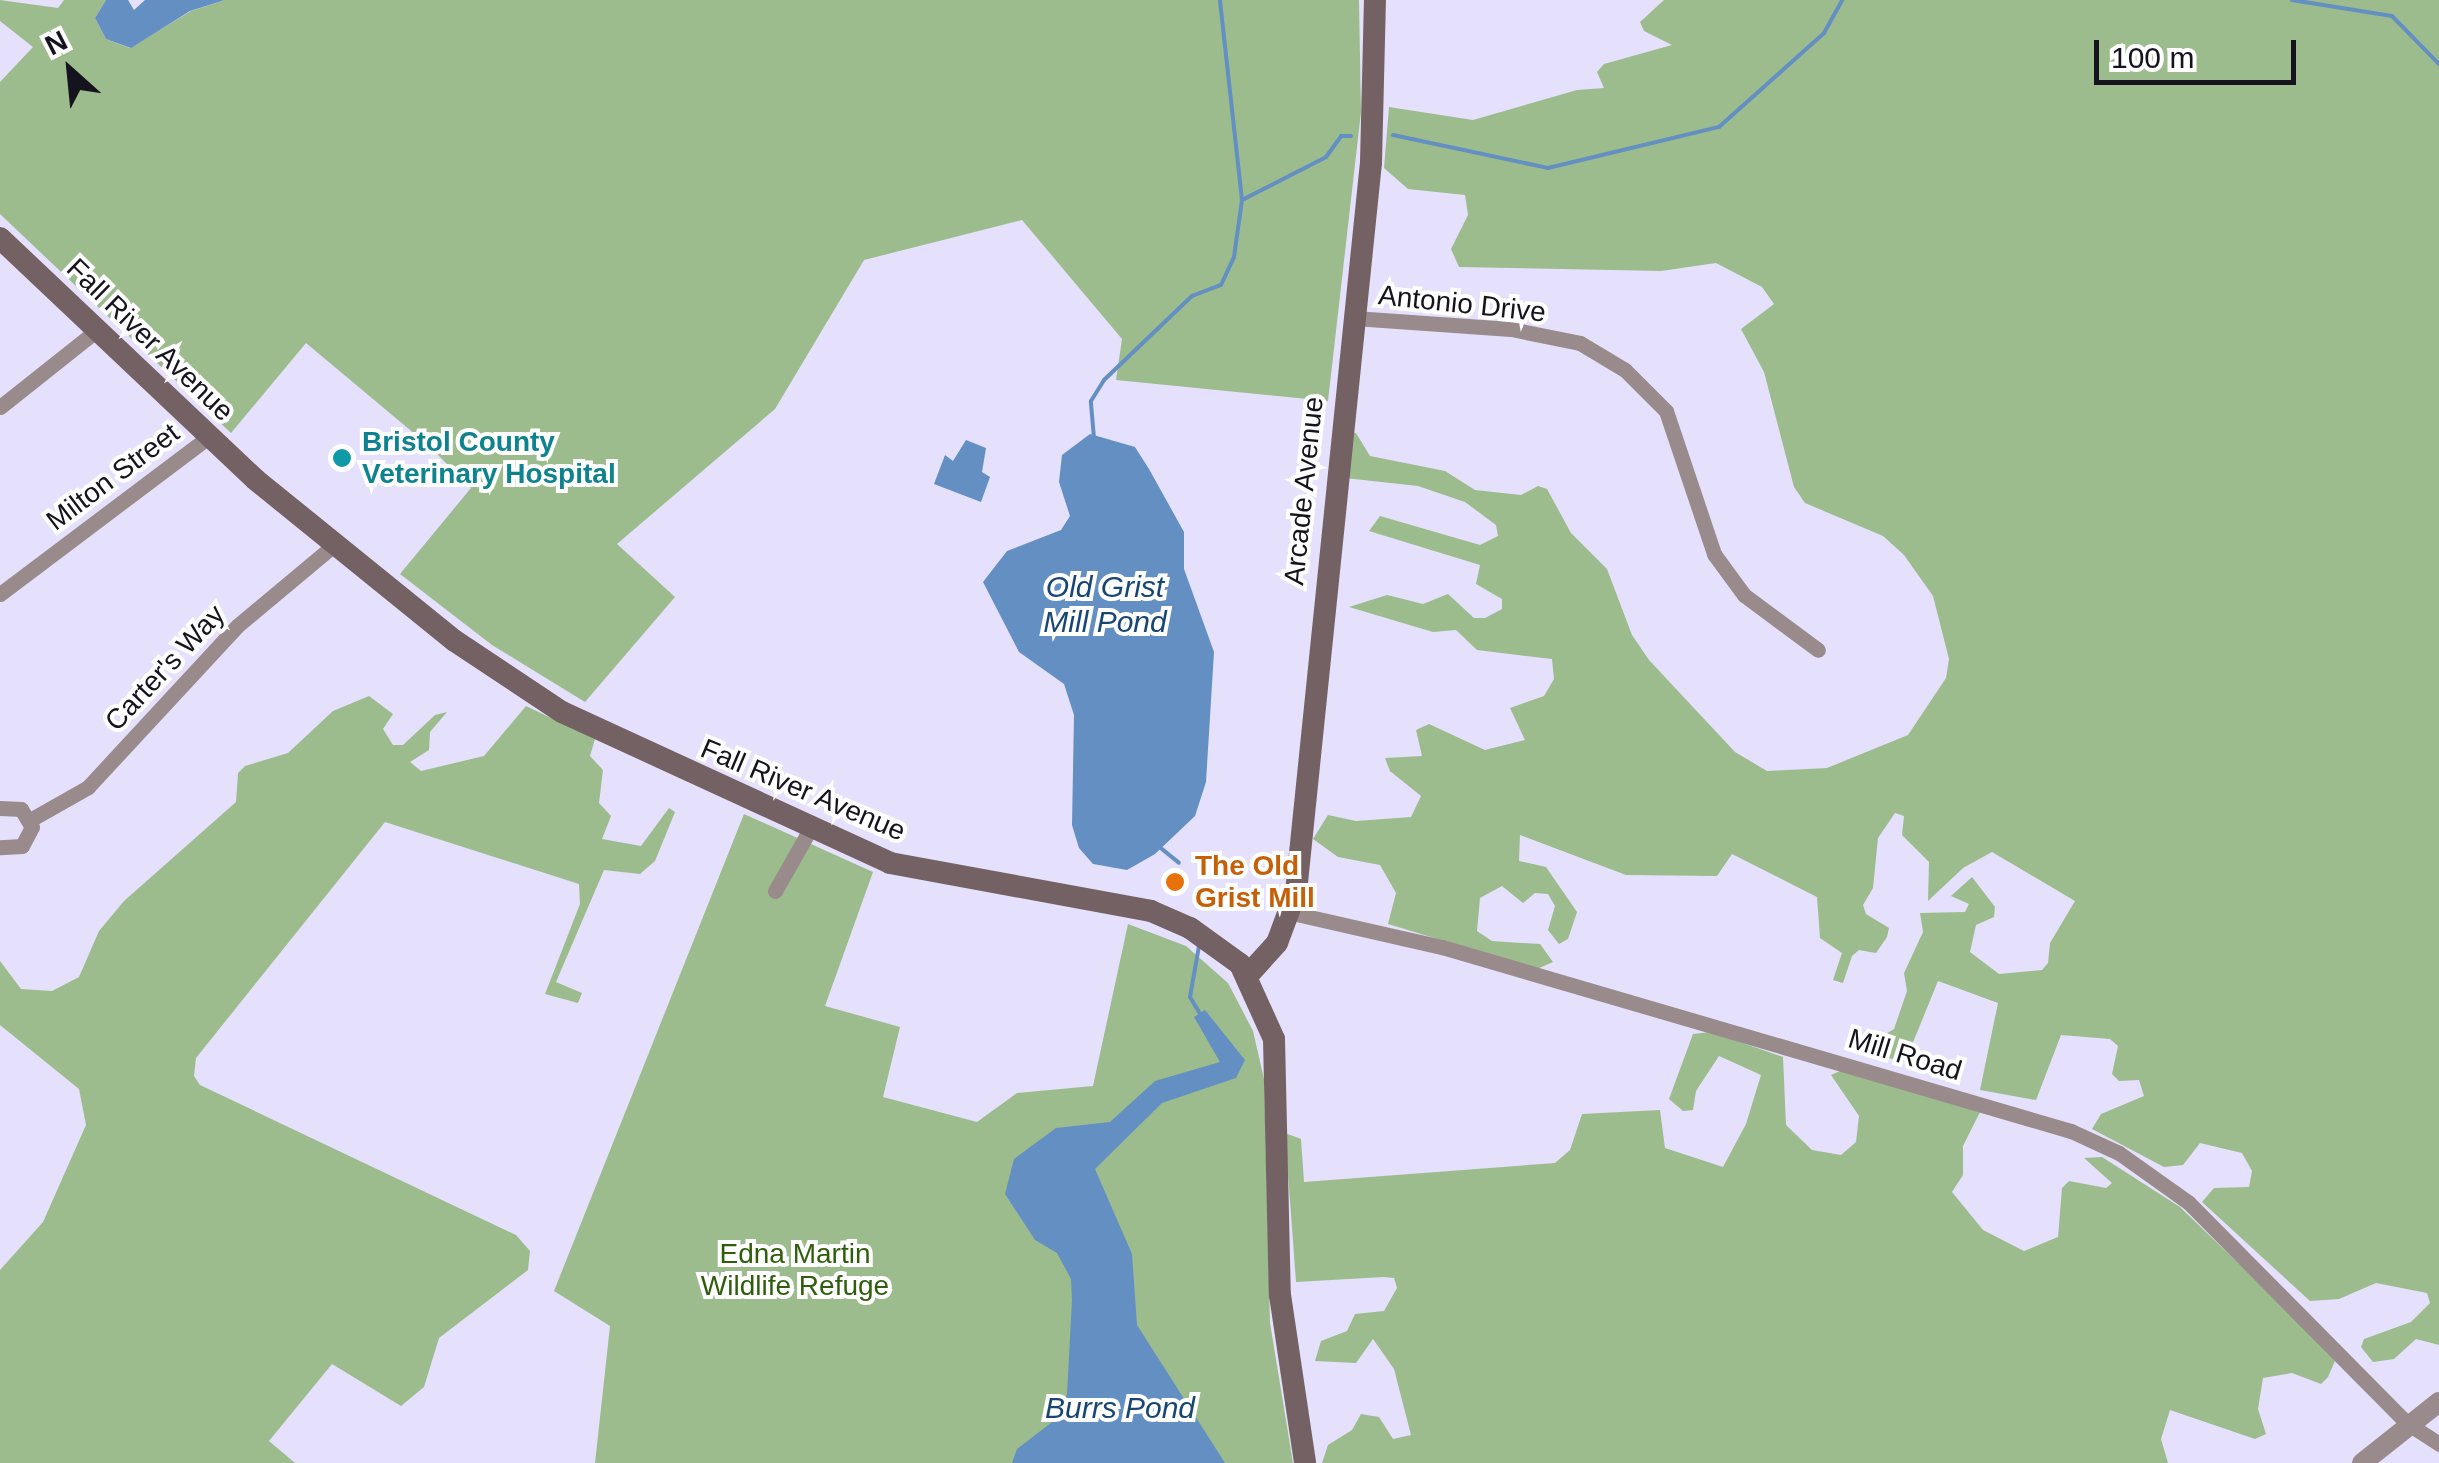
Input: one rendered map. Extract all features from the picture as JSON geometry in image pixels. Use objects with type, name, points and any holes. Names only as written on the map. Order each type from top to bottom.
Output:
[{"type":"main road","name":"Arcade Avenue","points":[[1248,975],[1292,913],[1374,122],[1375,0]]},
{"type":"main road","name":"Fall River Avenue","points":[[0,238],[208,436],[334,545],[456,641],[562,712],[809,831],[890,863],[1151,911],[1190,928],[1248,975]]},
{"type":"main road","points":[[1248,975],[1277,1059],[1280,1295],[1305,1463]]},
{"type":"street","name":"Antonio Drive","points":[[1354,318],[1511,329],[1580,343],[1625,370],[1666,411],[1714,554],[1744,596],[1818,650]]},
{"type":"street","points":[[0,407],[97,330]]},
{"type":"street","name":"Milton Street","points":[[0,594],[208,436]]},
{"type":"street","name":"Carter's Way","points":[[0,848],[22,846],[30,820],[88,786],[237,626],[334,545]]},
{"type":"street","points":[[0,808],[15,806],[30,820]]},
{"type":"street","points":[[775,891],[809,831]]},
{"type":"street","name":"Mill Road","points":[[1292,913],[1442,947],[2071,1131],[2119,1154],[2189,1203],[2406,1422],[2439,1444]]},
{"type":"street","points":[[2362,1463],[2406,1422],[2439,1402]]},
{"type":"green space","points":[[0,0],[58,8],[64,0],[106,0],[95,18],[106,39],[130,48],[191,11],[225,0],[1359,0],[1361,112],[1328,401],[1116,380],[1122,339],[1022,220],[864,260],[775,409],[617,544],[675,597],[585,702],[492,645],[400,574],[471,488],[428,445],[306,343],[231,433],[0,214],[0,82],[33,47],[0,21]]},
{"type":"green space","points":[[1664,0],[2439,0],[2439,1345],[2416,1339],[2394,1359],[2373,1362],[2361,1347],[2364,1339],[2411,1322],[2430,1303],[2427,1293],[2376,1283],[2339,1299],[2310,1301],[2202,1202],[2214,1188],[2249,1187],[2252,1171],[2242,1153],[2200,1143],[2183,1165],[2164,1167],[2092,1129],[2101,1114],[2144,1096],[2139,1080],[2119,1081],[2112,1074],[2118,1046],[2110,1039],[2061,1035],[2036,1100],[1980,1090],[1998,1003],[1938,981],[1905,1062],[1880,1056],[1879,1038],[1894,1029],[1907,991],[1904,973],[1923,932],[1920,913],[1965,912],[1969,904],[1951,896],[1972,877],[1995,907],[1994,917],[1976,925],[1970,952],[1999,974],[2042,970],[2048,963],[2050,943],[2075,901],[1992,852],[1963,868],[1928,901],[1929,862],[1902,835],[1904,816],[1895,813],[1878,838],[1873,888],[1863,905],[1866,914],[1889,928],[1887,937],[1876,953],[1859,950],[1852,956],[1843,983],[1833,980],[1842,953],[1820,938],[1817,897],[1732,854],[1717,876],[1626,875],[1520,835],[1519,861],[1546,867],[1577,912],[1568,939],[1559,944],[1548,930],[1555,906],[1548,894],[1535,893],[1523,903],[1502,886],[1480,898],[1477,931],[1492,941],[1540,944],[1553,962],[1537,969],[1388,924],[1396,893],[1380,865],[1338,857],[1313,839],[1328,815],[1356,821],[1411,817],[1421,796],[1390,771],[1385,758],[1422,756],[1416,730],[1429,724],[1485,750],[1525,740],[1510,708],[1544,696],[1554,679],[1552,659],[1477,650],[1456,630],[1433,632],[1349,607],[1387,595],[1423,604],[1448,594],[1474,618],[1485,618],[1502,609],[1502,599],[1476,584],[1480,565],[1369,531],[1380,516],[1480,545],[1498,536],[1496,525],[1465,502],[1418,486],[1345,478],[1347,432],[1356,433],[1370,456],[1445,471],[1475,490],[1521,495],[1538,486],[1547,489],[1571,533],[1607,569],[1632,635],[1649,660],[1735,752],[1767,771],[1827,768],[1908,735],[1946,678],[1949,659],[1933,596],[1904,555],[1883,536],[1805,503],[1794,487],[1764,372],[1741,329],[1774,304],[1762,287],[1716,263],[1661,271],[1459,267],[1451,249],[1468,215],[1465,195],[1408,189],[1384,168],[1389,107],[1473,120],[1577,90],[1604,88],[1597,72],[1604,64],[1672,45],[1644,31],[1640,22]]},
{"type":"green space","points":[[369,696],[393,714],[383,729],[393,745],[403,745],[435,715],[447,712],[430,732],[429,750],[410,762],[421,771],[484,756],[526,706],[595,739],[590,756],[603,770],[599,803],[611,816],[602,839],[641,846],[669,808],[675,812],[655,861],[640,874],[604,870],[556,982],[582,993],[578,1003],[545,994],[580,904],[579,884],[385,822],[196,1058],[194,1076],[200,1085],[516,1235],[530,1251],[528,1270],[439,1338],[424,1387],[401,1406],[332,1364],[269,1441],[295,1463],[0,1463],[0,1270],[43,1222],[86,1125],[79,1089],[0,1025],[0,961],[21,989],[52,991],[79,977],[99,931],[124,901],[236,802],[238,773],[245,766],[288,753],[333,711]]},
{"type":"green space","name":"Edna Martin Wildlife Refuge","points":[[744,814],[873,872],[825,1006],[900,1027],[883,1097],[977,1122],[1017,1093],[1093,1086],[1128,924],[1186,946],[1228,983],[1253,1031],[1264,1079],[1270,1323],[1293,1463],[595,1463],[610,1326],[554,1291]]},
{"type":"green space","points":[[1711,1032],[1783,1057],[1786,1125],[1812,1150],[1841,1155],[1856,1142],[1859,1116],[1831,1075],[1840,1071],[1981,1110],[1963,1146],[1963,1175],[1952,1192],[1983,1230],[2024,1251],[2058,1237],[2062,1188],[2069,1181],[2106,1188],[2112,1183],[2084,1158],[2102,1157],[2180,1207],[2268,1292],[2335,1361],[2328,1377],[2321,1384],[2292,1373],[2263,1378],[2258,1409],[2266,1434],[2255,1439],[2170,1410],[2161,1439],[2168,1463],[1322,1463],[1328,1445],[1352,1430],[1361,1414],[1379,1417],[1393,1439],[1411,1435],[1394,1369],[1373,1339],[1356,1363],[1315,1361],[1321,1341],[1347,1331],[1355,1314],[1384,1311],[1397,1288],[1394,1278],[1384,1277],[1296,1282],[1285,1133],[1301,1139],[1304,1182],[1555,1163],[1570,1150],[1582,1114],[1660,1110],[1665,1148],[1723,1167],[1746,1124],[1761,1075],[1719,1056],[1696,1091],[1693,1110],[1683,1111],[1669,1099],[1693,1034]]},
{"type":"water","points":[[106,0],[128,0],[134,10],[145,0],[225,0],[190,11],[131,48],[106,39],[95,18]]},
{"type":"water","name":"Old Grist Mill Pond","points":[[1090,434],[1135,447],[1149,469],[1184,532],[1184,569],[1214,652],[1206,782],[1195,816],[1155,854],[1127,870],[1093,864],[1079,848],[1072,825],[1074,715],[1064,684],[1019,652],[983,582],[1007,551],[1061,530],[1070,516],[1059,482],[1062,455]]},
{"type":"water","points":[[966,440],[986,448],[982,472],[990,477],[981,502],[934,484],[945,455],[953,461]]},
{"type":"water","name":"Burrs Pond","points":[[1205,1010],[1245,1060],[1236,1078],[1162,1103],[1095,1169],[1132,1254],[1137,1325],[1225,1463],[1012,1463],[1017,1449],[1056,1419],[1067,1394],[1072,1300],[1071,1279],[1057,1253],[1035,1240],[1005,1194],[1014,1159],[1056,1128],[1110,1122],[1155,1081],[1220,1062],[1194,1017]]},
{"type":"waterway","points":[[1094,438],[1091,401],[1104,380],[1192,296],[1221,285],[1234,257],[1242,200],[1220,0]]},
{"type":"waterway","points":[[1393,135],[1548,168],[1719,127],[1824,33],[1842,0]]},
{"type":"waterway","points":[[2292,0],[2392,16],[2439,64]]},
{"type":"waterway","points":[[1242,200],[1326,157],[1341,136],[1351,136]]},
{"type":"waterway","points":[[1157,845],[1179,863]]},
{"type":"waterway","points":[[1199,946],[1190,997],[1202,1017]]},
{"type":"place","name":"Bristol County Veterinary Hospital","points":[[342,458]]},
{"type":"place","name":"The Old Grist Mill","points":[[1175,882]]}]
